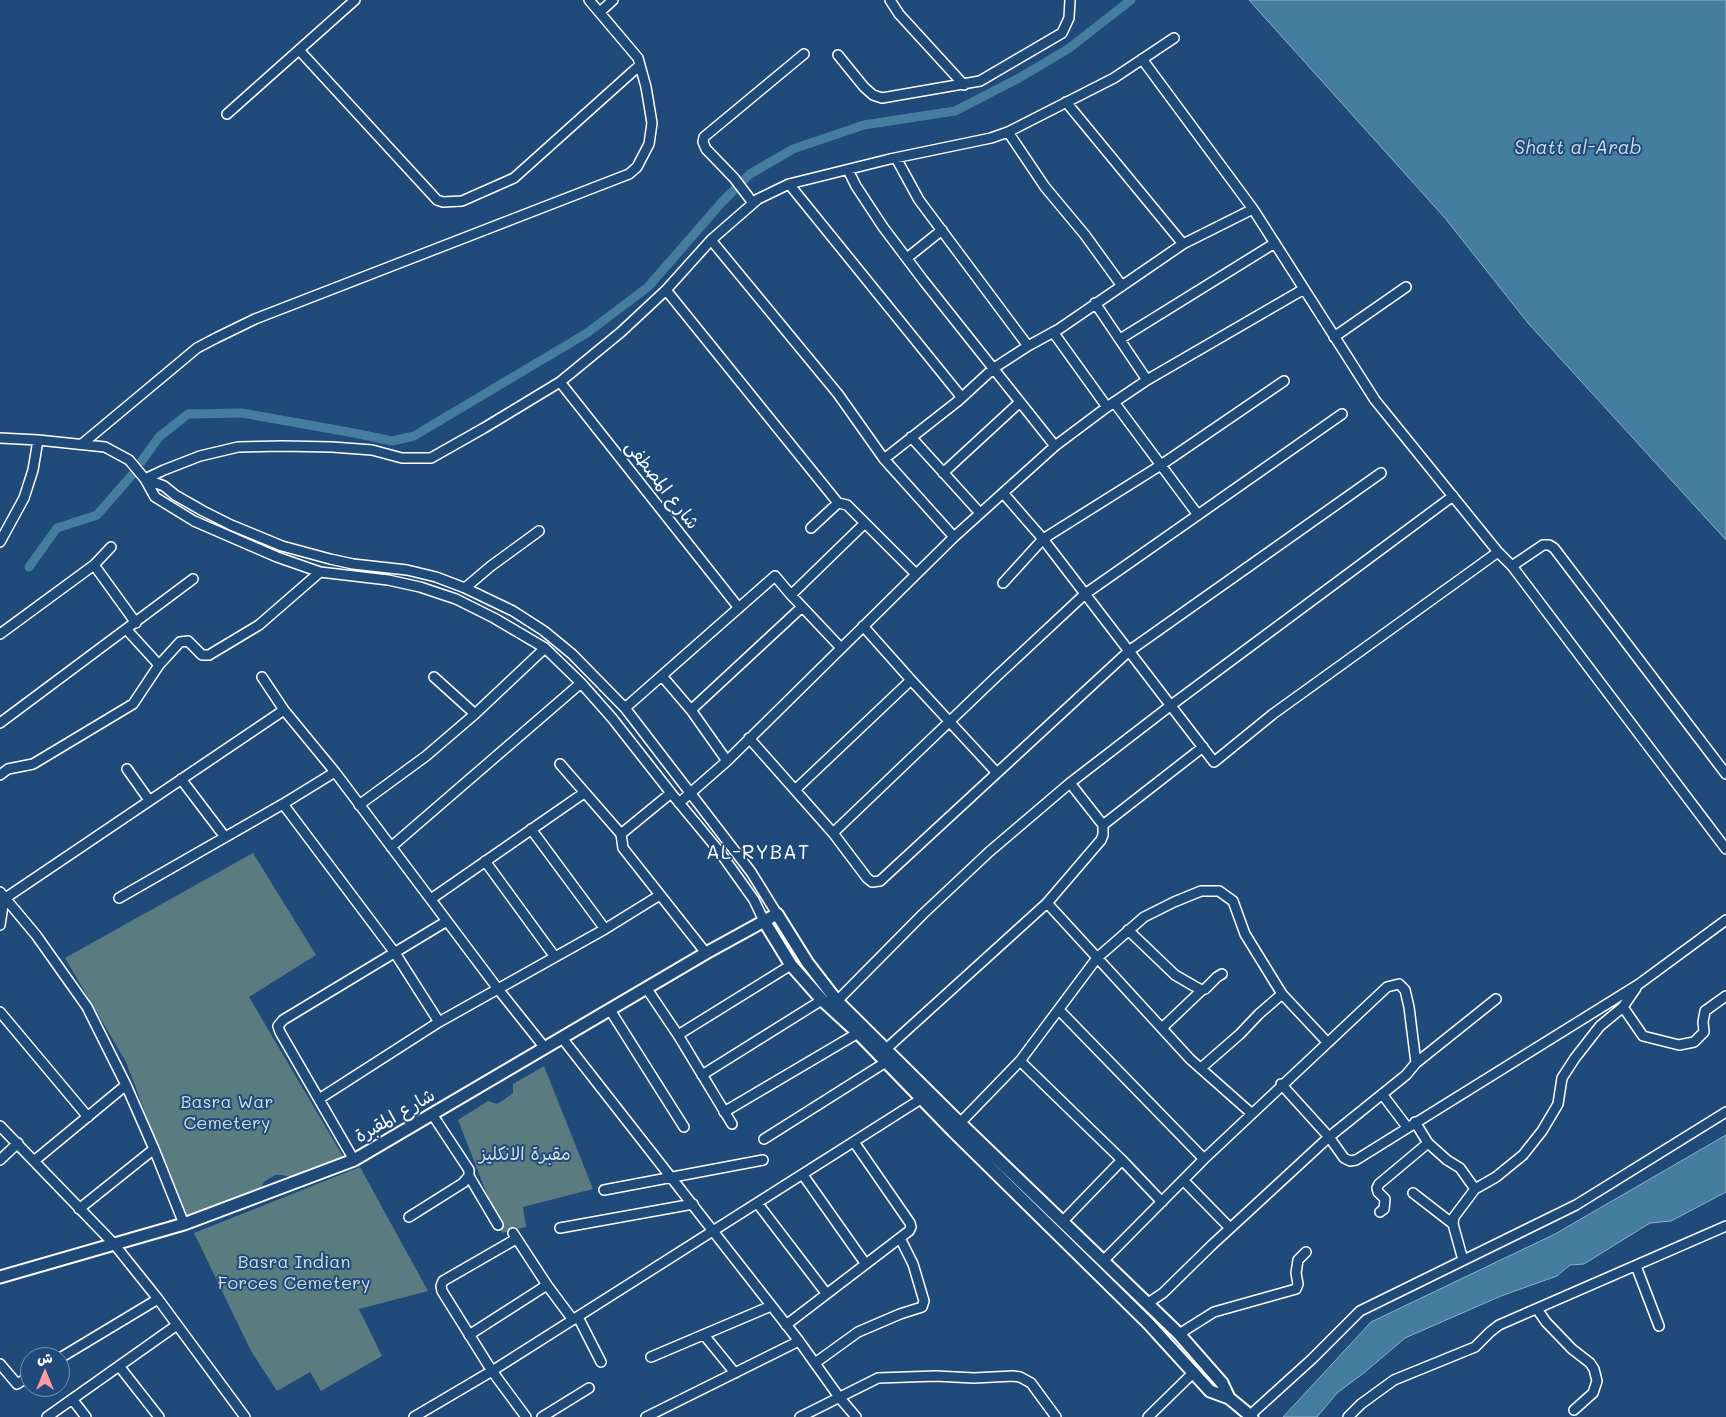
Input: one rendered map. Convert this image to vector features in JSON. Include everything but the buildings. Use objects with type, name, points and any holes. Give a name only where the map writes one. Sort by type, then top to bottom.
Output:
[{"type":"main road","points":[[777,914],[807,962],[838,1001],[960,1123],[1210,1391],[1229,1398],[1250,1416]]},
{"type":"main road","name":"شارع المقبرة","points":[[0,1277],[184,1224],[354,1160],[648,989],[706,953],[777,914]]},
{"type":"main road","points":[[764,921],[791,965],[822,1000],[921,1099],[1010,1178],[1063,1220],[1103,1261],[1148,1302],[1222,1383],[1229,1398]]},
{"type":"street","points":[[227,114],[355,0]]},
{"type":"street","points":[[82,444],[197,348],[231,330],[629,174],[637,167],[648,144],[652,123],[646,86],[638,58],[589,0]]},
{"type":"street","points":[[600,12],[613,0]]},
{"type":"street","points":[[890,0],[899,14],[964,85]]},
{"type":"street","points":[[838,55],[864,87],[873,95],[882,98],[964,85],[980,81],[1062,33],[1069,18],[1070,0]]},
{"type":"street","points":[[145,479],[200,456],[238,447],[332,447],[372,450],[402,458],[431,458],[560,382],[621,332],[666,290],[711,240],[752,201],[789,184],[896,158],[991,138],[1008,132],[1114,78],[1174,38]]},
{"type":"street","points":[[300,50],[437,200],[443,202],[462,202],[514,178],[640,65]]},
{"type":"street","points":[[752,201],[706,148],[703,142],[704,137],[804,54]]},
{"type":"street","points":[[1142,60],[1253,209],[1375,400],[1498,552],[1512,566],[1726,848]]},
{"type":"street","points":[[1066,102],[1183,244]]},
{"type":"street","points":[[1008,132],[1045,187],[1122,286]]},
{"type":"street","points":[[896,158],[919,200],[1028,346]]},
{"type":"street","points":[[848,170],[856,186],[907,258],[1055,446]]},
{"type":"street","points":[[789,184],[960,397]]},
{"type":"street","points":[[884,459],[958,401],[960,397],[994,368],[1053,332],[1183,244],[1253,209]]},
{"type":"street","points":[[907,258],[942,230]]},
{"type":"street","points":[[711,240],[838,394],[884,459],[954,537]]},
{"type":"street","points":[[1120,340],[1275,243]]},
{"type":"street","points":[[1334,337],[1406,287]]},
{"type":"street","points":[[679,803],[727,760],[954,537],[1055,446],[1147,380],[1304,289]]},
{"type":"street","points":[[666,290],[838,503],[846,505],[916,574]]},
{"type":"street","points":[[1095,303],[1147,380]]},
{"type":"street","points":[[1053,332],[1161,465],[1198,516]]},
{"type":"street","points":[[1003,583],[1043,539],[1161,465],[1284,381]]},
{"type":"street","name":"شارع المصطفى","points":[[560,382],[739,608]]},
{"type":"street","points":[[943,473],[1020,402]]},
{"type":"street","points":[[833,833],[1085,594],[1342,414]]},
{"type":"street","points":[[911,437],[980,513]]},
{"type":"street","points":[[0,438],[106,447],[130,460],[145,479],[155,497],[194,521],[277,557],[320,572],[388,580],[420,587],[456,600],[545,648],[581,683],[612,718],[738,876],[754,900],[764,921]]},
{"type":"street","points":[[0,542],[24,498],[33,470],[38,440]]},
{"type":"street","points":[[749,738],[833,833],[867,878],[872,882],[877,882],[1129,652],[1381,473]]},
{"type":"street","points":[[145,479],[164,486],[189,503],[231,525],[282,546],[353,564],[407,570],[436,577],[465,588],[516,613],[544,631],[572,654],[625,708],[751,872],[777,914]]},
{"type":"street","points":[[1003,493],[1043,539],[1214,762],[1273,714],[1498,552]]},
{"type":"street","points":[[838,1001],[924,914],[989,852],[1070,783],[1170,706],[1453,496]]},
{"type":"street","points":[[811,528],[838,503]]},
{"type":"street","points":[[791,595],[865,523]]},
{"type":"street","points":[[465,588],[491,566],[539,531]]},
{"type":"street","points":[[1512,566],[1543,544],[1554,548],[1726,774]]},
{"type":"street","points":[[277,557],[282,546]]},
{"type":"street","points":[[0,634],[94,565],[111,547]]},
{"type":"street","points":[[94,565],[136,623]]},
{"type":"street","points":[[0,775],[8,769],[33,764],[133,704],[159,665],[182,641],[188,641],[202,655],[209,655],[259,625],[320,572]]},
{"type":"street","points":[[625,708],[775,576],[841,648]]},
{"type":"street","points":[[0,723],[193,579]]},
{"type":"street","points":[[691,710],[802,607]]},
{"type":"street","points":[[507,626],[516,613]]},
{"type":"street","points":[[864,626],[997,773]]},
{"type":"street","points":[[126,630],[159,665]]},
{"type":"street","points":[[359,805],[426,756],[475,714],[545,648]]},
{"type":"street","points":[[662,676],[691,710],[727,760]]},
{"type":"street","points":[[262,677],[284,710],[335,772],[498,989],[545,1048]]},
{"type":"street","points":[[434,677],[475,714]]},
{"type":"street","points":[[796,790],[911,680]]},
{"type":"street","points":[[391,847],[581,683]]},
{"type":"street","points":[[2,896],[284,710]]},
{"type":"street","points":[[1104,825],[1203,747]]},
{"type":"street","points":[[560,764],[621,834],[623,848],[706,953]]},
{"type":"street","points":[[128,769],[149,800]]},
{"type":"street","points":[[119,898],[335,772]]},
{"type":"street","points":[[181,779],[225,837]]},
{"type":"street","points":[[886,1049],[1046,903],[1097,846],[1103,836],[1104,825],[1070,783]]},
{"type":"street","points":[[431,899],[584,793]]},
{"type":"street","points":[[621,834],[671,793]]},
{"type":"street","points":[[283,804],[395,954],[439,1022]]},
{"type":"street","points":[[531,829],[605,929]]},
{"type":"street","points":[[485,861],[555,957]]},
{"type":"street","points":[[960,1123],[1020,1061],[1096,958],[1144,917],[1201,891],[1219,890],[1233,901],[1245,934],[1282,994],[1327,1042]]},
{"type":"street","points":[[319,1099],[439,1022],[605,929],[660,895]]},
{"type":"street","points":[[0,925],[2,896]]},
{"type":"street","points":[[2,896],[36,935],[87,1006],[126,1085],[184,1224]]},
{"type":"street","points":[[1046,903],[1201,1068],[1251,1113]]},
{"type":"street","points":[[1282,1084],[1329,1137],[1344,1158],[1350,1161],[1356,1160],[1411,1124],[1639,984],[1726,920]]},
{"type":"street","points":[[354,1160],[278,1026],[283,1020],[447,921]]},
{"type":"street","points":[[1128,930],[1175,975],[1202,990]]},
{"type":"street","points":[[678,1035],[791,965]]},
{"type":"street","points":[[1162,1028],[1222,974]]},
{"type":"street","points":[[1103,1261],[1251,1113],[1387,986],[1399,984],[1405,990],[1416,1064]]},
{"type":"street","points":[[1463,1260],[1452,1224],[1454,1217],[1475,1189],[1496,1177],[1523,1155],[1542,1131],[1558,1104],[1562,1078],[1570,1065],[1600,1026],[1623,1007],[1639,984]]},
{"type":"street","points":[[648,989],[732,1124]]},
{"type":"street","points":[[1201,1068],[1282,994]]},
{"type":"street","points":[[1623,1007],[1643,1036],[1679,1045],[1694,1042],[1704,1032],[1705,1011],[1726,996]]},
{"type":"street","points":[[1148,1302],[1163,1293],[1329,1137],[1496,999]]},
{"type":"street","points":[[702,1075],[822,1000]]},
{"type":"street","points":[[610,1010],[684,1127]]},
{"type":"street","points":[[1059,1010],[1204,1159]]},
{"type":"street","points":[[0,1012],[88,1117]]},
{"type":"street","points":[[724,1112],[858,1034]]},
{"type":"street","points":[[562,1038],[714,1231],[856,1417]]},
{"type":"street","points":[[1020,1061],[1122,1160],[1162,1202]]},
{"type":"street","points":[[764,1139],[886,1062]]},
{"type":"street","points":[[34,1161],[126,1085]]},
{"type":"street","points":[[1382,1094],[1428,1143],[1460,1168],[1475,1189]]},
{"type":"street","points":[[414,1417],[492,1371],[921,1099]]},
{"type":"street","points":[[1250,1416],[1312,1359],[1360,1311],[1576,1206],[1726,1112]]},
{"type":"street","points":[[432,1114],[469,1170],[469,1176],[498,1224]]},
{"type":"street","points":[[0,1126],[114,1244],[158,1299],[245,1417]]},
{"type":"street","points":[[786,1325],[911,1228],[910,1223],[854,1142]]},
{"type":"street","points":[[0,1160],[18,1143]]},
{"type":"street","points":[[1380,1212],[1384,1209],[1385,1199],[1378,1192],[1379,1184],[1428,1143]]},
{"type":"street","points":[[79,1209],[154,1149]]},
{"type":"street","points":[[604,1190],[763,1160]]},
{"type":"street","points":[[1063,1220],[1122,1160]]},
{"type":"street","points":[[803,1175],[865,1263]]},
{"type":"street","points":[[409,1217],[463,1183],[469,1176]]},
{"type":"street","points":[[1183,1180],[1230,1228]]},
{"type":"street","points":[[1413,1193],[1452,1224]]},
{"type":"street","points":[[560,1228],[693,1204]]},
{"type":"street","points":[[758,1204],[826,1293]]},
{"type":"street","points":[[1348,1417],[1361,1404],[1394,1380],[1474,1348],[1499,1325],[1726,1226]]},
{"type":"street","points":[[526,1417],[492,1371],[442,1291],[443,1281],[515,1236],[547,1285],[576,1318],[601,1362]]},
{"type":"street","points":[[815,1364],[858,1332],[922,1307],[924,1301],[913,1264],[900,1238]]},
{"type":"street","points":[[1179,1334],[1214,1312],[1296,1289],[1298,1284],[1296,1273],[1298,1260],[1306,1252]]},
{"type":"street","points":[[1636,1266],[1660,1326]]},
{"type":"street","points":[[469,1334],[547,1285]]},
{"type":"street","points":[[70,1352],[158,1299]]},
{"type":"street","points":[[651,1357],[771,1306]]},
{"type":"street","points":[[1537,1309],[1546,1322],[1594,1369],[1597,1381],[1593,1393],[1574,1410]]},
{"type":"street","points":[[47,1417],[177,1325]]},
{"type":"street","points":[[704,1335],[735,1373]]},
{"type":"street","points":[[646,1417],[799,1342]]},
{"type":"street","points":[[0,1364],[17,1384],[20,1382]]},
{"type":"street","points":[[119,1366],[158,1417]]},
{"type":"street","points":[[1148,1417],[1194,1372]]},
{"type":"street","points":[[800,1417],[878,1378],[936,1376],[974,1378],[1020,1377],[1032,1383],[1056,1417]]},
{"type":"street","points":[[542,1417],[589,1388]]},
{"type":"street","points":[[72,1399],[86,1417]]},
{"type":"green space","name":"Basra War Cemetery","points":[[253,853],[316,955],[249,997],[344,1158],[292,1178],[275,1175],[264,1182],[260,1191],[185,1218],[126,1062],[65,958]]},
{"type":"green space","name":"مقبرة الانكليز","points":[[544,1066],[593,1189],[523,1207],[526,1227],[502,1233],[458,1120],[488,1101],[497,1104],[502,1101],[513,1093],[513,1084]]},
{"type":"green space","name":"Basra Indian Forces Cemetery","points":[[360,1167],[428,1291],[359,1309],[382,1356],[321,1391],[310,1372],[277,1391],[251,1351],[194,1233]]},
{"type":"water","name":"Shatt al-Arab","points":[[1249,0],[1726,0],[1726,540],[1528,323],[1445,218]]},
{"type":"water","points":[[1726,1135],[1726,1192],[1671,1221],[1650,1223],[1584,1264],[1570,1265],[1557,1276],[1501,1296],[1405,1338],[1337,1393],[1317,1417],[1283,1417],[1371,1322],[1555,1234]]},
{"type":"waterway","points":[[141,462],[159,437],[188,414],[242,413],[392,441],[414,436],[587,333],[648,287],[722,202],[750,174],[793,149],[864,125],[955,111],[1019,78],[1068,49],[1131,0]]},
{"type":"waterway","points":[[29,567],[57,528],[97,515],[132,475]]},
{"type":"district","name":"AL-RYBAT","points":[[758,853]]}]
